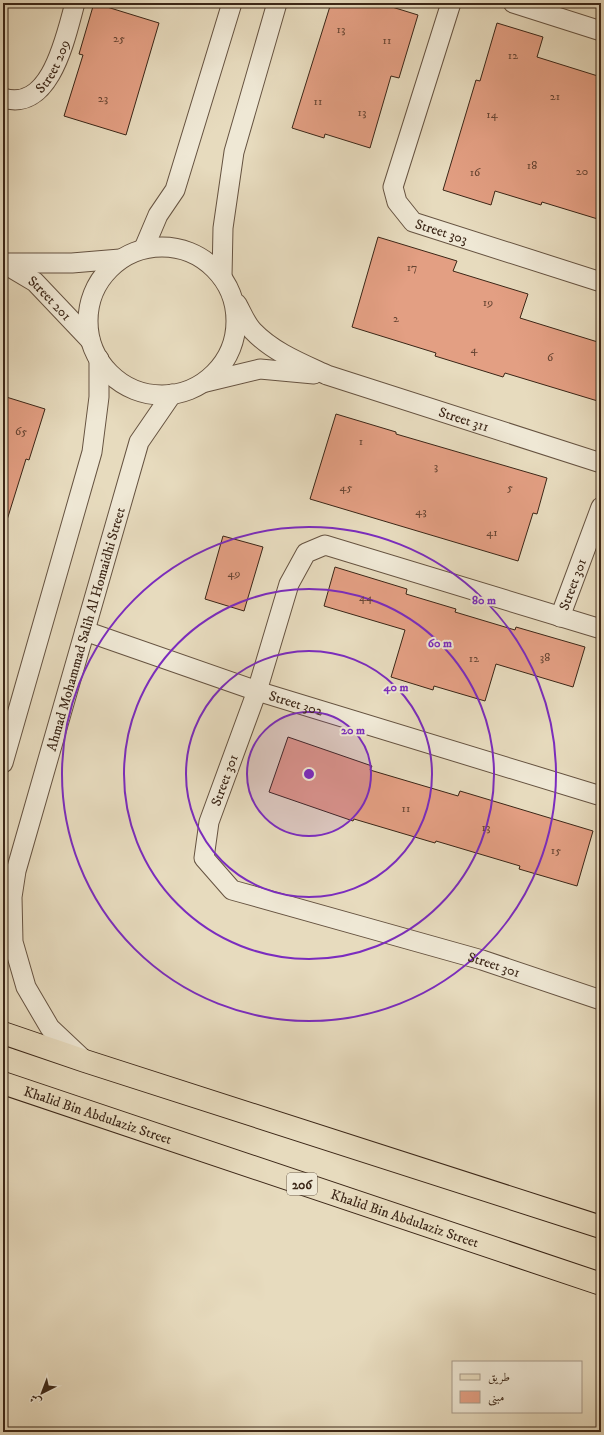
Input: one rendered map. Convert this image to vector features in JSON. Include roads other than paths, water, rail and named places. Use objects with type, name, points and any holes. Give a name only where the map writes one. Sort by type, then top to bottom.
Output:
[{"type":"main road","points":[[3,1033],[85,1061],[601,1227]]},
{"type":"main road","name":"Khalid Bin Abdulaziz Street","points":[[3,1084],[601,1284]]},
{"type":"street","name":"Street 209","points":[[3,98],[14,101],[40,91],[59,59],[75,3]]},
{"type":"street","points":[[144,248],[158,215],[175,190],[232,3]]},
{"type":"street","points":[[222,277],[223,228],[234,152],[278,3]]},
{"type":"street","name":"Street 303","points":[[451,3],[393,186],[397,202],[414,222],[601,282]]},
{"type":"street","points":[[513,3],[601,31]]},
{"type":"street","points":[[172,394],[153,394],[129,387],[116,378],[99,359],[90,340],[88,314],[92,297],[104,274],[120,259],[144,248],[178,248],[208,262],[222,277]]},
{"type":"street","name":"Street 201","points":[[3,263],[72,263],[120,259]]},
{"type":"street","name":"Street 201","points":[[3,263],[35,282],[90,340]]},
{"type":"street","name":"Street 311","points":[[222,277],[252,330],[269,345],[290,358],[327,375],[601,463]]},
{"type":"street","points":[[204,382],[223,364],[231,349],[237,324],[234,300]]},
{"type":"street","points":[[3,763],[92,452],[99,397],[99,359]]},
{"type":"street","name":"Street 311","points":[[172,394],[228,375],[260,369],[327,375]]},
{"type":"street","name":"Ahmad Mohammad Salih Al Homaidhi Street","points":[[85,1061],[50,1028],[26,987],[13,942],[12,897],[16,871],[139,442],[172,394]]},
{"type":"street","name":"Street 301","points":[[560,616],[601,506]]},
{"type":"street","name":"Street 301","points":[[601,629],[325,545],[306,553],[289,584],[257,691],[209,822],[204,858],[232,890],[482,960],[601,1000]]},
{"type":"street","name":"Street 302","points":[[85,631],[257,691],[601,796]]},
{"type":"street","name":"Ahmad Mohammad Salih Al Homaidhi Street","points":[[3,885],[7,884],[16,871]]}]
